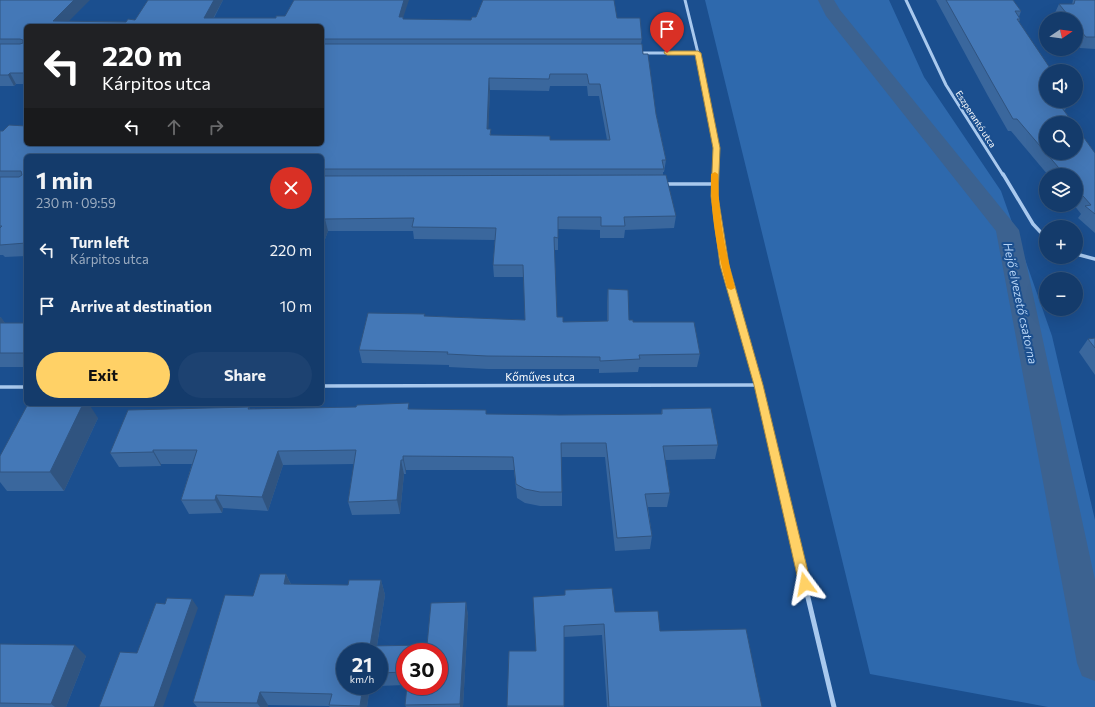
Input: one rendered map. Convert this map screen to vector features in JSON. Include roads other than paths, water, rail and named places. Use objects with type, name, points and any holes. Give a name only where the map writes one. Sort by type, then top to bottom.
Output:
[{"type":"street","points":[[685,0],[698,53],[716,148],[714,196],[724,265],[758,385],[834,707]]},
{"type":"street","name":"Eszperantó utca","points":[[906,0],[946,85],[1033,224],[1039,230]]},
{"type":"street","points":[[636,53],[698,53]]},
{"type":"street","points":[[659,184],[714,184]]},
{"type":"street","points":[[1083,255],[1095,258]]},
{"type":"street","name":"Kőműves utca","points":[[324,386],[758,385]]},
{"type":"street","points":[[0,387],[24,387]]},
{"type":"waterway","name":"Hejő elvezető csatorna","points":[[826,0],[832,12],[1007,230],[1095,663]]}]
